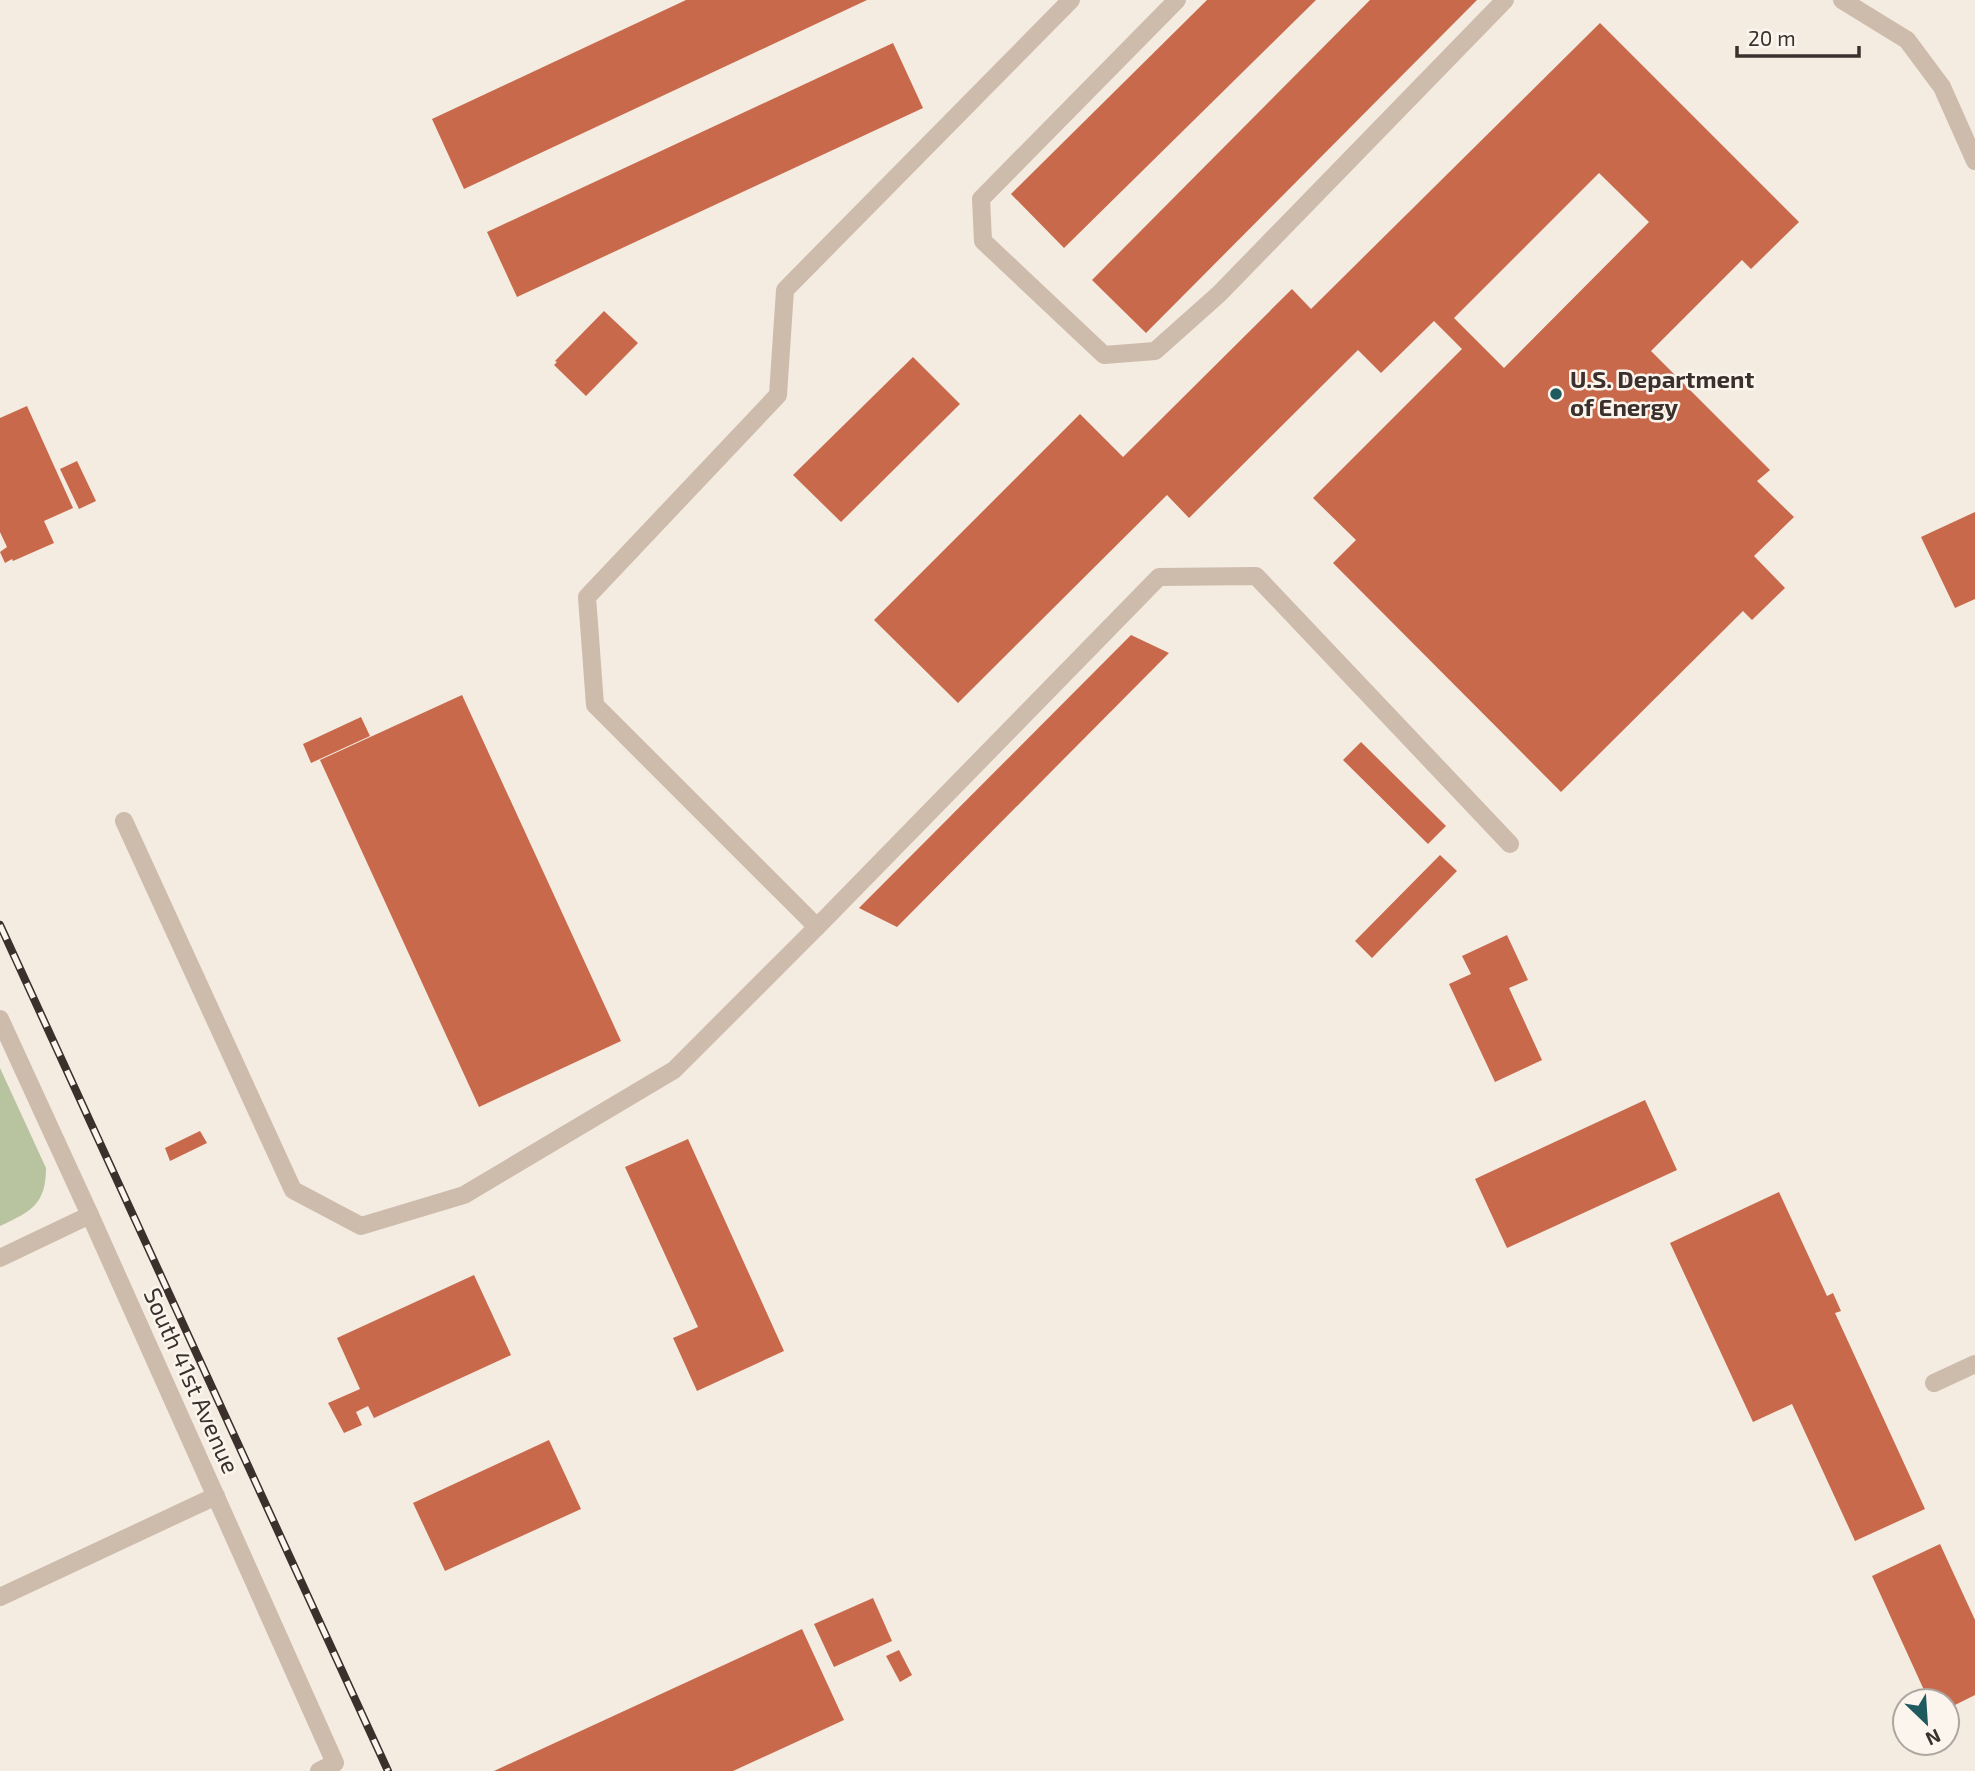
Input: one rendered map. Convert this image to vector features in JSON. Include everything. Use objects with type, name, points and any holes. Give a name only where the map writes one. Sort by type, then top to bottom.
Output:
[{"type":"street","points":[[817,927],[595,705],[587,597],[778,395],[785,290],[1071,0]]},
{"type":"street","points":[[1177,0],[981,199],[983,241],[1104,355],[1155,351],[1219,294],[1506,0]]},
{"type":"street","points":[[1842,0],[1908,40],[1942,87],[1975,161]]},
{"type":"street","points":[[124,821],[293,1190],[361,1226],[464,1195],[674,1070],[1159,577],[1256,576],[1510,844]]},
{"type":"street","name":"South 41st Avenue","points":[[0,1019],[216,1496],[327,1767]]},
{"type":"street","points":[[0,1258],[90,1215]]},
{"type":"street","points":[[1934,1384],[1975,1364]]},
{"type":"street","points":[[0,1597],[216,1496]]},
{"type":"green space","points":[[0,1068],[46,1168],[43,1191],[34,1206],[0,1226]]},
{"type":"building","points":[[686,0],[867,0],[464,189],[432,119]]},
{"type":"building","points":[[1207,0],[1316,0],[1064,248],[1011,194]]},
{"type":"building","points":[[1370,0],[1477,0],[1146,333],[1092,280]]},
{"type":"building","name":"U.S. Department of Energy","points":[[1600,23],[1799,222],[1751,269],[1742,260],[1651,351],[1770,470],[1757,481],[1794,517],[1754,556],[1785,588],[1752,620],[1743,611],[1561,792],[1333,563],[1356,540],[1313,498],[1462,349],[1434,321],[1381,373],[1358,350],[1189,518],[1167,495],[958,703],[874,620],[1080,414],[1123,457],[1292,289],[1311,309]],"holes":[[[1599,173],[1649,222],[1504,368],[1454,318]]]},
{"type":"building","points":[[893,43],[923,108],[517,297],[487,232]]},
{"type":"building","points":[[604,311],[638,343],[586,396],[554,365]]},
{"type":"building","points":[[913,357],[960,404],[841,522],[793,475]]},
{"type":"building","points":[[27,406],[73,508],[44,521],[54,543],[5,563],[0,552],[7,547],[0,532],[0,418]]},
{"type":"building","points":[[77,461],[96,501],[79,509],[60,469]]},
{"type":"building","points":[[1975,512],[1975,599],[1955,608],[1921,537]]},
{"type":"building","points":[[1131,635],[1169,653],[897,927],[859,908]]},
{"type":"building","points":[[462,695],[621,1041],[479,1107],[320,760]]},
{"type":"building","points":[[361,717],[370,736],[311,763],[303,744]]},
{"type":"building","points":[[1361,742],[1446,826],[1428,844],[1343,760]]},
{"type":"building","points":[[1440,855],[1457,871],[1372,958],[1355,941]]},
{"type":"building","points":[[1507,935],[1528,980],[1509,988],[1542,1060],[1495,1082],[1449,984],[1471,974],[1462,956]]},
{"type":"building","points":[[1645,1100],[1677,1170],[1507,1248],[1475,1179]]},
{"type":"building","points":[[200,1131],[207,1143],[170,1161],[165,1148]]},
{"type":"building","points":[[688,1139],[784,1351],[697,1391],[673,1338],[698,1327],[625,1167]]},
{"type":"building","points":[[1779,1192],[1827,1296],[1833,1293],[1841,1311],[1835,1313],[1925,1509],[1855,1541],[1792,1404],[1753,1422],[1670,1243]]},
{"type":"building","points":[[474,1275],[511,1355],[374,1418],[368,1406],[356,1412],[362,1425],[344,1433],[328,1403],[360,1389],[337,1338]]},
{"type":"building","points":[[549,1440],[581,1509],[445,1571],[413,1503]]},
{"type":"building","points":[[1940,1544],[1975,1620],[1975,1695],[1961,1702],[1961,1687],[1923,1687],[1872,1576]]},
{"type":"building","points":[[873,1598],[892,1641],[834,1667],[814,1624]]},
{"type":"building","points":[[802,1629],[844,1720],[733,1771],[494,1771]]},
{"type":"building","points":[[899,1650],[912,1675],[900,1682],[886,1656]]},
{"type":"railway","points":[[0,925],[388,1771]]},
{"type":"place","name":"U.S. Department of Energy","points":[[1556,394]]}]
